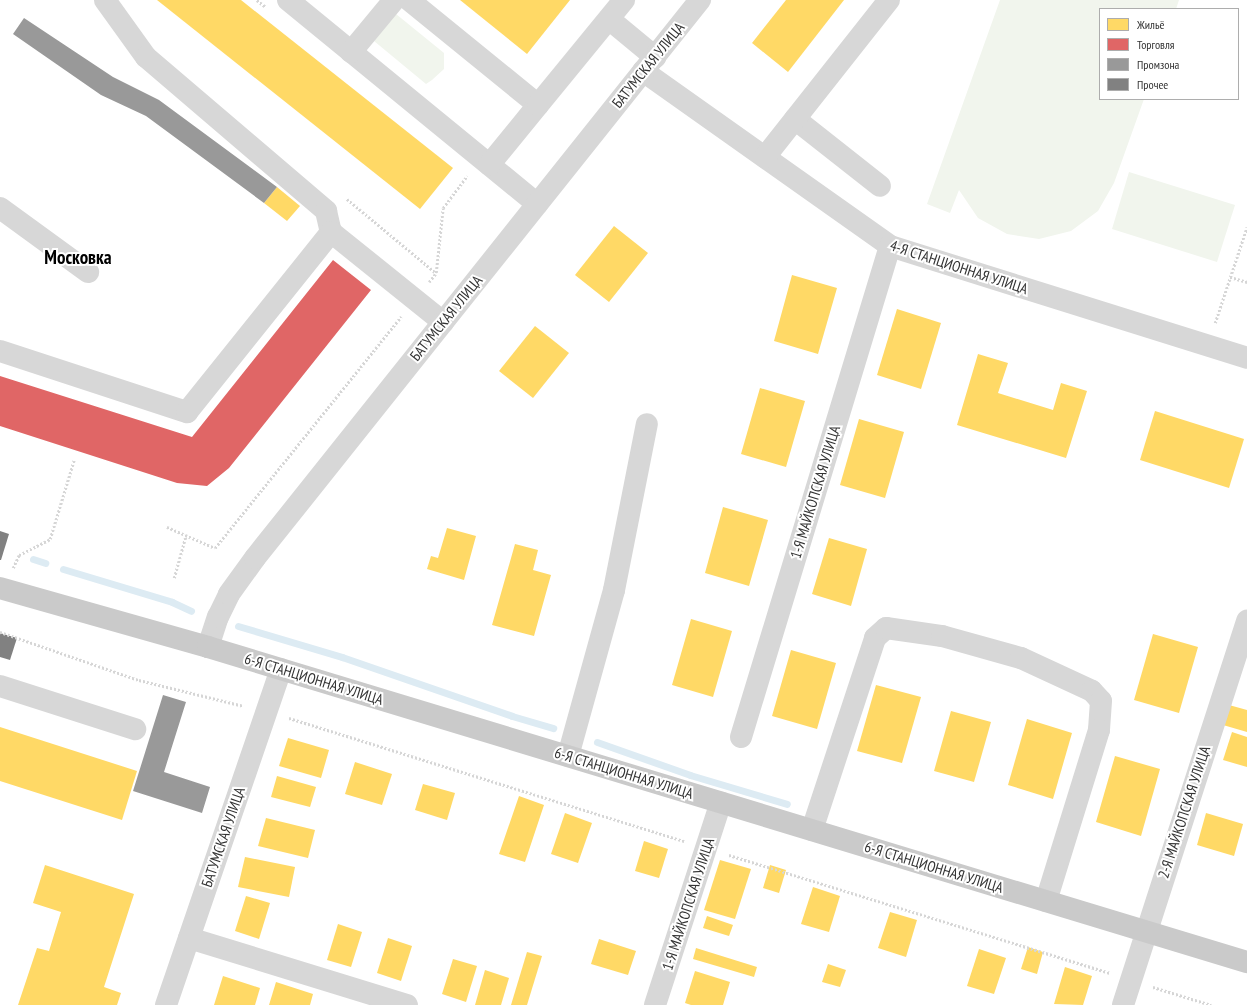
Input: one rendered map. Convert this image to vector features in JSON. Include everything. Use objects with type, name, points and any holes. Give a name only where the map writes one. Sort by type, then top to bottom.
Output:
[{"type":"main road","name":"6-Я СТАНЦИОННАЯ УЛИЦА","points":[[6,581],[208,647],[1247,962]]},
{"type":"street","points":[[105,0],[146,57],[326,211],[331,232],[443,322]]},
{"type":"street","points":[[288,0],[537,204]]},
{"type":"street","points":[[351,52],[394,0]]},
{"type":"street","points":[[409,0],[538,105]]},
{"type":"street","points":[[485,161],[538,105],[624,0]]},
{"type":"street","name":"БАТУМСКАЯ УЛИЦА","points":[[208,647],[218,617],[230,594],[255,558],[700,0]]},
{"type":"street","points":[[765,158],[889,0]]},
{"type":"street","name":"4-Я СТАНЦИОННАЯ УЛИЦА","points":[[609,19],[649,64],[765,158],[890,246],[1247,358]]},
{"type":"street","points":[[795,120],[880,186]]},
{"type":"street","points":[[0,208],[88,272]]},
{"type":"street","points":[[0,352],[187,412],[331,232]]},
{"type":"street","name":"1-Я МАЙКОПСКАЯ УЛИЦА","points":[[741,737],[890,246]]},
{"type":"street","points":[[568,756],[614,590],[647,424]]},
{"type":"street","name":"2-Я МАЙКОПСКАЯ УЛИЦА","points":[[1123,1005],[1247,620]]},
{"type":"street","points":[[812,830],[875,638],[886,628],[942,636],[1021,658],[1092,691],[1101,701],[1099,730],[1046,901]]},
{"type":"street","name":"БАТУМСКАЯ УЛИЦА","points":[[166,1005],[281,669]]},
{"type":"street","points":[[0,686],[135,729]]},
{"type":"street","name":"1-Я МАЙКОПСКАЯ УЛИЦА","points":[[655,1005],[721,802]]},
{"type":"street","points":[[189,938],[406,1005]]},
{"type":"path","points":[[167,527],[215,548],[436,273],[443,208],[485,161]]},
{"type":"path","points":[[1208,346],[1247,227]]},
{"type":"path","points":[[1230,277],[1247,282]]},
{"type":"path","points":[[6,581],[19,555],[50,539],[74,460]]},
{"type":"path","points":[[174,578],[186,535]]},
{"type":"path","points":[[0,632],[139,680],[266,711],[686,842]]},
{"type":"path","points":[[724,853],[1112,974]]},
{"type":"path","points":[[1150,986],[1212,1005]]},
{"type":"shaded area","points":[[1000,0],[1179,0],[1176,8],[1099,8],[1099,100],[1144,100],[1114,183],[1098,211],[1071,231],[1039,239],[1007,234],[978,218],[959,190],[950,213],[927,204]]},
{"type":"shaded area","points":[[396,14],[444,53],[444,69],[426,84],[374,41]]},
{"type":"shaded area","points":[[1129,172],[1235,205],[1217,262],[1112,229]]},
{"type":"building: Жильё","points":[[157,0],[241,0],[453,168],[420,209]]},
{"type":"building: Жильё","points":[[460,0],[570,0],[527,54]]},
{"type":"building: Жильё","points":[[786,0],[844,0],[788,72],[752,43]]},
{"type":"building: Жильё","points":[[277,187],[300,206],[287,221],[264,203]]},
{"type":"building: Жильё","points":[[614,226],[648,253],[609,302],[575,275]]},
{"type":"building: Жильё","points":[[792,275],[837,288],[818,354],[774,341]]},
{"type":"building: Жильё","points":[[897,309],[941,323],[921,389],[877,375]]},
{"type":"building: Жильё","points":[[535,326],[569,353],[533,398],[499,371]]},
{"type":"building: Жильё","points":[[978,354],[1008,363],[998,393],[1053,410],[1061,383],[1087,391],[1066,458],[957,425]]},
{"type":"building: Жильё","points":[[760,388],[805,401],[786,467],[741,454]]},
{"type":"building: Жильё","points":[[1155,411],[1244,439],[1229,488],[1140,460]]},
{"type":"building: Жильё","points":[[859,419],[904,432],[885,498],[840,485]]},
{"type":"building: Жильё","points":[[723,507],[768,520],[749,586],[705,573]]},
{"type":"building: Жильё","points":[[447,528],[476,536],[464,580],[427,569],[431,556],[438,558]]},
{"type":"building: Жильё","points":[[829,538],[867,549],[851,606],[812,594]]},
{"type":"building: Жильё","points":[[515,544],[538,550],[533,570],[551,575],[534,636],[492,625]]},
{"type":"building: Жильё","points":[[691,619],[732,631],[713,697],[672,685]]},
{"type":"building: Жильё","points":[[1153,634],[1198,647],[1179,713],[1134,700]]},
{"type":"building: Жильё","points":[[791,650],[836,663],[817,729],[772,716]]},
{"type":"building: Жильё","points":[[876,685],[921,697],[902,763],[857,751]]},
{"type":"building: Жильё","points":[[1229,705],[1247,710],[1247,732],[1223,725]]},
{"type":"building: Жильё","points":[[951,711],[991,722],[974,782],[934,771]]},
{"type":"building: Жильё","points":[[1027,719],[1072,733],[1053,799],[1008,785]]},
{"type":"building: Жильё","points":[[0,727],[137,771],[122,820],[0,781]]},
{"type":"building: Жильё","points":[[1232,732],[1247,737],[1247,767],[1223,760]]},
{"type":"building: Жильё","points":[[288,738],[329,750],[321,778],[279,766]]},
{"type":"building: Жильё","points":[[1115,756],[1160,769],[1141,836],[1096,822]]},
{"type":"building: Жильё","points":[[355,762],[392,774],[382,805],[345,794]]},
{"type":"building: Жильё","points":[[277,776],[316,787],[310,807],[271,797]]},
{"type":"building: Жильё","points":[[423,784],[455,793],[447,820],[415,810]]},
{"type":"building: Жильё","points":[[519,796],[544,805],[525,862],[499,854]]},
{"type":"building: Жильё","points":[[565,813],[592,823],[578,863],[551,854]]},
{"type":"building: Жильё","points":[[1206,813],[1243,824],[1234,856],[1197,845]]},
{"type":"building: Жильё","points":[[266,818],[315,830],[308,858],[258,846]]},
{"type":"building: Жильё","points":[[644,841],[668,849],[659,878],[635,871]]},
{"type":"building: Жильё","points":[[245,857],[295,867],[289,897],[238,887]]},
{"type":"building: Жильё","points":[[720,860],[751,869],[735,919],[704,910]]},
{"type":"building: Жильё","points":[[45,865],[134,894],[104,987],[121,993],[117,1005],[18,1005],[37,948],[49,951],[61,912],[33,903]]},
{"type":"building: Жильё","points":[[770,865],[786,870],[779,893],[763,888]]},
{"type":"building: Жильё","points":[[813,887],[840,896],[829,932],[801,924]]},
{"type":"building: Жильё","points":[[246,896],[270,903],[259,939],[235,931]]},
{"type":"building: Жильё","points":[[890,912],[917,920],[906,957],[878,948]]},
{"type":"building: Жильё","points":[[707,916],[733,925],[729,936],[703,928]]},
{"type":"building: Жильё","points":[[338,924],[362,932],[351,967],[327,960]]},
{"type":"building: Жильё","points":[[388,938],[412,946],[401,981],[377,973]]},
{"type":"building: Жильё","points":[[599,939],[636,951],[628,975],[591,964]]},
{"type":"building: Жильё","points":[[1028,947],[1043,952],[1037,974],[1021,969]]},
{"type":"building: Жильё","points":[[696,948],[757,967],[754,977],[693,959]]},
{"type":"building: Жильё","points":[[979,949],[1006,958],[994,994],[967,986]]},
{"type":"building: Жильё","points":[[527,952],[542,956],[527,1005],[511,1005]]},
{"type":"building: Жильё","points":[[453,959],[477,966],[466,1002],[442,994]]},
{"type":"building: Жильё","points":[[828,964],[846,970],[840,987],[822,982]]},
{"type":"building: Жильё","points":[[1065,967],[1092,976],[1083,1005],[1054,1004]]},
{"type":"building: Жильё","points":[[485,970],[509,978],[501,1005],[475,1005]]},
{"type":"building: Жильё","points":[[695,971],[730,982],[723,1005],[691,1005],[685,1003]]},
{"type":"building: Жильё","points":[[223,976],[260,988],[255,1005],[214,1005]]},
{"type":"building: Жильё","points":[[276,982],[313,994],[310,1005],[269,1005]]},
{"type":"building: Торговля","points":[[333,260],[371,290],[229,468],[207,486],[177,483],[0,426],[0,376],[192,437]]},
{"type":"building: Промзона","points":[[24,18],[113,77],[159,100],[277,187],[264,203],[146,116],[101,95],[13,34]]},
{"type":"building: Промзона","points":[[163,695],[186,702],[164,772],[210,787],[202,813],[133,791]]},
{"type":"building: Прочее","points":[[0,531],[9,534],[1,560],[0,560]]},
{"type":"building: Прочее","points":[[0,633],[17,638],[10,660],[0,657]]},
{"type":"waterway","points":[[33,559],[45,563]]},
{"type":"waterway","points":[[63,569],[172,602],[191,611]]},
{"type":"waterway","points":[[238,626],[342,657],[512,716],[553,728]]},
{"type":"waterway","points":[[597,742],[690,775],[787,804]]},
{"type":"district","name":"Московка","points":[[78,258]]}]
